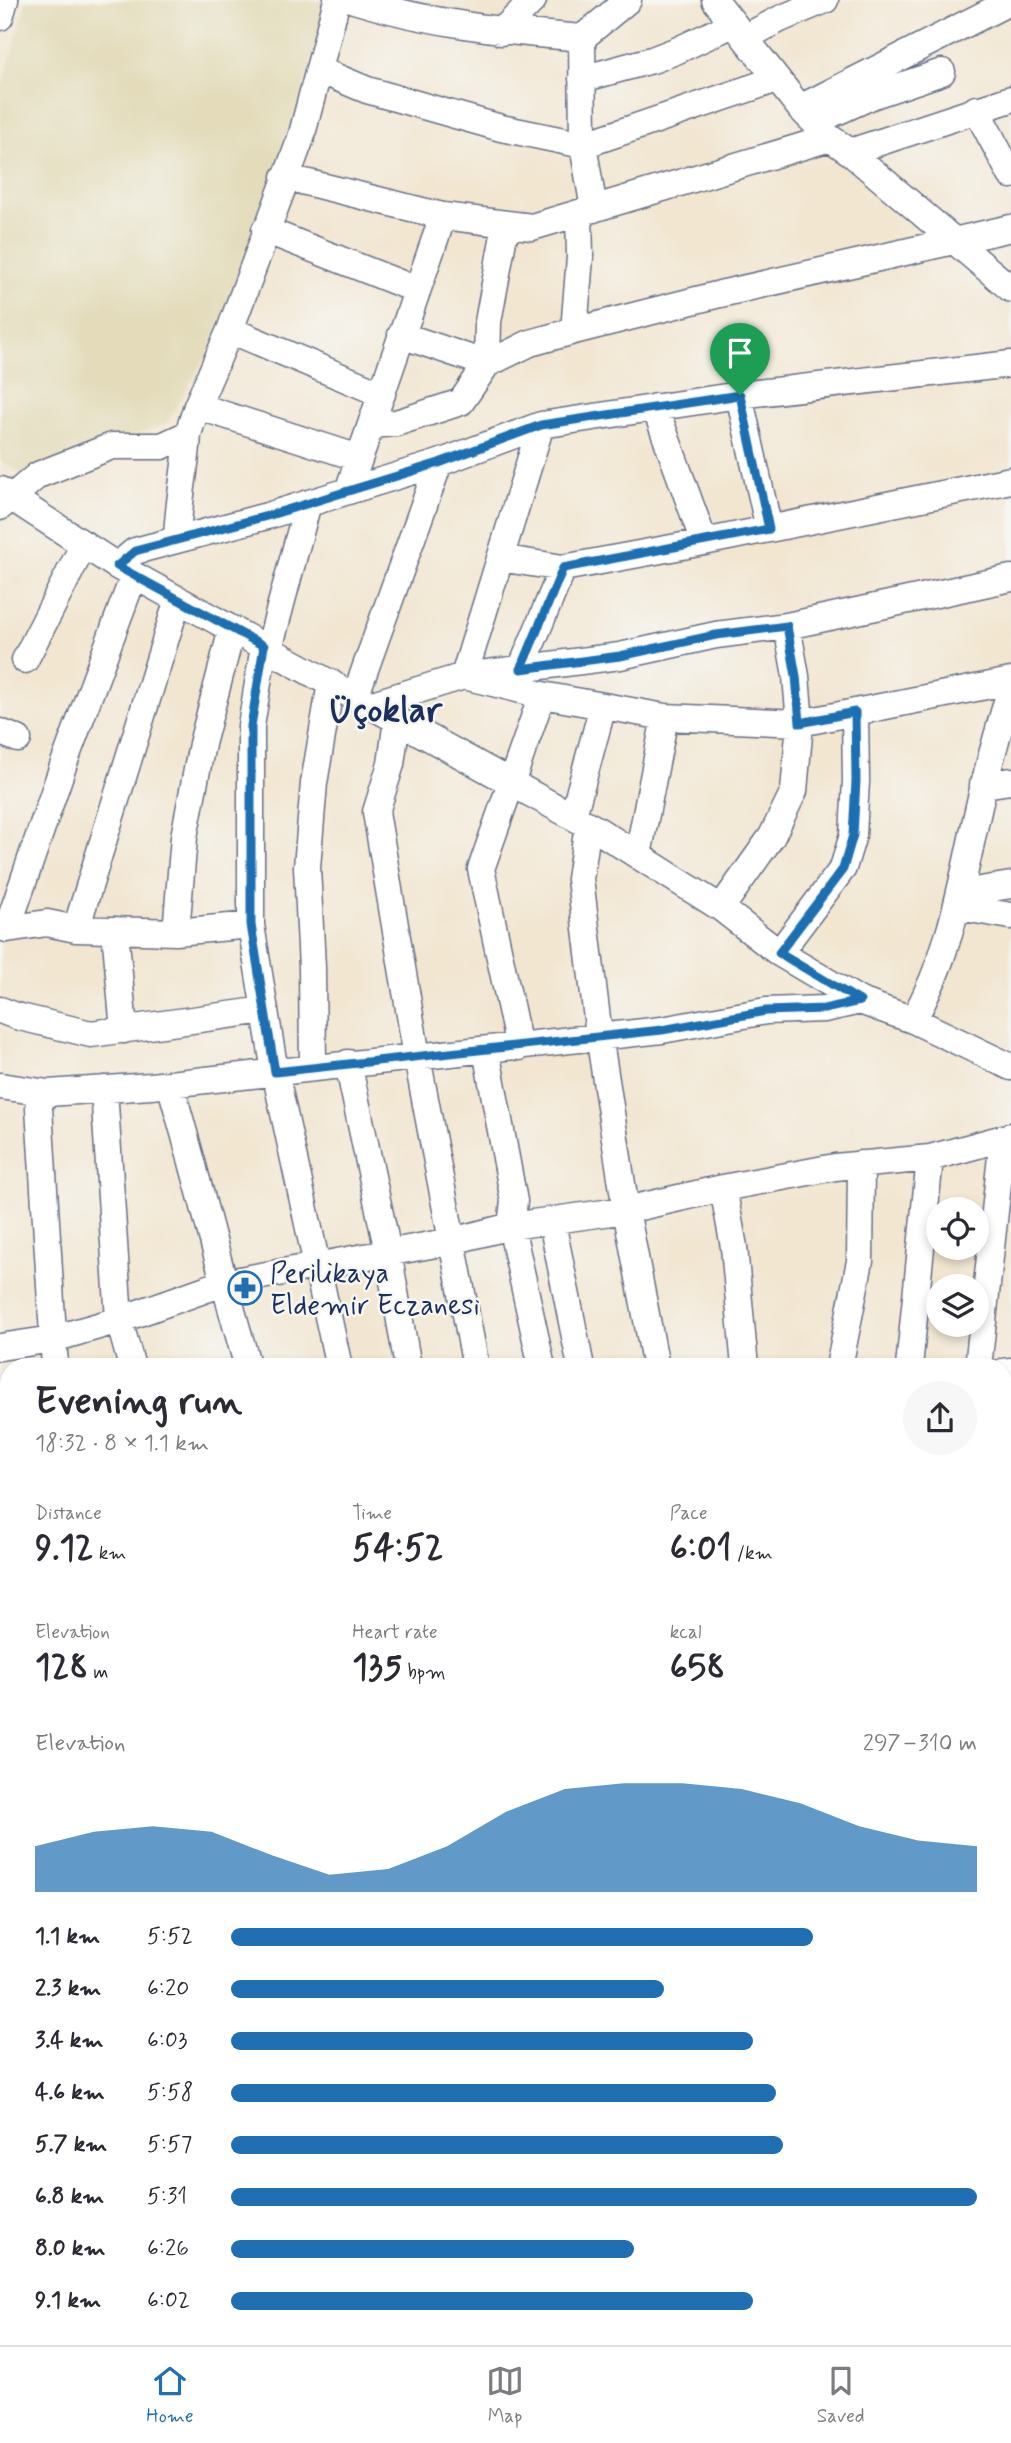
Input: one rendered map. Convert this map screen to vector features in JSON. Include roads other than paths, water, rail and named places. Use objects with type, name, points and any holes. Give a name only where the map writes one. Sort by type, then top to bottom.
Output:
[{"type":"street","points":[[0,17],[5,0]]},
{"type":"street","points":[[177,538],[188,434],[197,406],[230,330],[301,138],[337,0]]},
{"type":"street","points":[[354,0],[403,6],[501,32],[582,38],[628,0]]},
{"type":"street","points":[[501,32],[533,0]]},
{"type":"street","points":[[715,0],[777,79],[824,130],[1011,289]]},
{"type":"street","points":[[582,79],[652,60],[780,19],[825,0]]},
{"type":"street","points":[[824,130],[1011,1]]},
{"type":"street","points":[[574,331],[587,211],[582,38]]},
{"type":"street","points":[[319,70],[367,90],[501,128],[583,145],[777,79]]},
{"type":"street","points":[[824,130],[874,95],[942,72]]},
{"type":"street","points":[[285,177],[443,216],[532,228],[824,130],[976,109],[1011,99]]},
{"type":"street","points":[[976,109],[1011,175]]},
{"type":"street","points":[[348,491],[443,216]]},
{"type":"street","points":[[487,364],[488,322],[506,224]]},
{"type":"street","points":[[370,425],[396,423],[461,402],[487,364],[530,343],[720,294],[1011,228]]},
{"type":"street","points":[[265,230],[416,290]]},
{"type":"street","points":[[230,330],[382,394]]},
{"type":"street","points":[[401,335],[487,364]]},
{"type":"street","points":[[251,925],[176,932],[76,929],[47,923],[4,928],[63,765],[125,571],[135,551],[439,463],[541,425],[740,395],[1011,365]]},
{"type":"street","points":[[740,395],[769,529]]},
{"type":"street","points":[[197,406],[359,458]]},
{"type":"street","points":[[655,407],[704,542]]},
{"type":"street","points":[[464,676],[541,425]]},
{"type":"street","points":[[188,434],[162,446],[112,446],[38,475],[2,502],[85,544],[125,571],[581,821],[721,908],[779,953],[860,1001],[913,1020],[1011,1067]]},
{"type":"street","points":[[362,701],[439,463]]},
{"type":"street","points":[[500,558],[563,568],[1011,480]]},
{"type":"street","points":[[308,503],[266,648],[251,726],[251,925],[275,1072],[337,1358]]},
{"type":"street","points":[[25,660],[85,544]]},
{"type":"street","points":[[521,669],[563,568]]},
{"type":"street","points":[[362,701],[464,676],[620,656],[716,635],[787,626],[1011,578]]},
{"type":"street","points":[[76,929],[178,599]]},
{"type":"street","points":[[721,908],[772,836],[794,791],[800,723],[796,676],[787,626]]},
{"type":"street","points":[[176,932],[184,837],[202,744],[232,629]]},
{"type":"street","points":[[464,676],[542,695],[665,717],[800,723],[1011,681]]},
{"type":"street","points":[[313,1067],[307,867],[314,783],[331,683]]},
{"type":"street","points":[[913,1020],[929,993],[948,944],[984,785],[1011,687]]},
{"type":"street","points":[[519,1047],[481,869],[542,695]]},
{"type":"street","points":[[603,706],[581,821],[580,879],[599,1035],[626,1210],[654,1358]]},
{"type":"street","points":[[779,953],[843,869],[853,835],[856,781],[855,712]]},
{"type":"street","points":[[638,855],[665,717]]},
{"type":"street","points":[[397,720],[391,764],[376,812],[417,1057],[474,1358]]},
{"type":"street","points":[[984,785],[1011,781]]},
{"type":"street","points":[[960,900],[1011,885]]},
{"type":"street","points":[[960,900],[1011,916]]},
{"type":"street","points":[[115,930],[124,1030]]},
{"type":"street","points":[[0,1086],[48,1093],[170,1084],[662,1030],[766,1011],[824,1009],[860,1001]]},
{"type":"street","points":[[0,1010],[91,1034],[265,1010]]},
{"type":"street","points":[[486,1050],[514,1201],[511,1226],[539,1358]]},
{"type":"street","points":[[348,1063],[388,1252],[406,1358]]},
{"type":"street","points":[[170,1084],[245,1358]]},
{"type":"street","points":[[104,1089],[119,1320],[130,1358]]},
{"type":"street","points":[[38,1092],[54,1358]]},
{"type":"street","points":[[0,1347],[53,1339],[119,1320],[223,1283],[452,1241],[511,1226],[626,1210],[723,1188],[861,1164],[930,1158],[1007,1137],[979,1358]]},
{"type":"street","points":[[910,1358],[930,1158]]},
{"type":"street","points":[[841,1358],[860,1261],[861,1164]]},
{"type":"street","points":[[723,1188],[734,1247],[745,1358]]},
{"type":"street","points":[[552,1222],[579,1358]]},
{"type":"place","name":"Perilikaya Eldemir Eczanesi","points":[[245,1288]]},
{"type":"district","name":"Üçoklar","points":[[385,709]]}]
